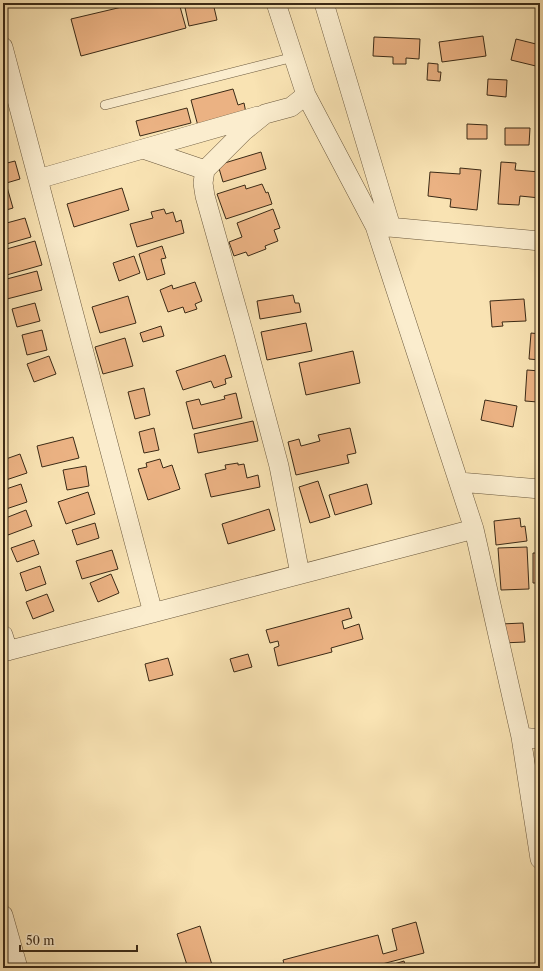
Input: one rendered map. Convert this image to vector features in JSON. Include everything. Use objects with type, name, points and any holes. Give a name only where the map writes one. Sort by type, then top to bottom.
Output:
[{"type":"street","points":[[276,3],[306,95],[383,227]]},
{"type":"street","points":[[324,3],[383,227],[474,529],[521,737],[540,859]]},
{"type":"street","points":[[3,47],[153,613]]},
{"type":"street","points":[[38,179],[291,107],[306,95]]},
{"type":"street","points":[[265,114],[244,131],[205,170],[203,183],[205,196],[243,330],[279,466],[300,574]]},
{"type":"street","points":[[143,149],[205,170]]},
{"type":"street","points":[[383,227],[540,241]]},
{"type":"street","points":[[459,482],[540,489]]},
{"type":"street","points":[[4,646],[153,613],[474,529]]},
{"type":"street","points":[[521,737],[540,739]]},
{"type":"street","points":[[3,915],[18,968]]},
{"type":"lane","points":[[105,105],[294,57]]},
{"type":"building","points":[[139,3],[179,3],[186,28],[81,56],[71,19]]},
{"type":"building","points":[[184,3],[213,3],[217,20],[189,26]]},
{"type":"building","points":[[483,36],[486,56],[442,62],[439,42]]},
{"type":"building","points":[[374,37],[420,39],[419,59],[406,58],[406,64],[393,64],[393,57],[373,56]]},
{"type":"building","points":[[516,39],[540,45],[540,67],[511,60]]},
{"type":"building","points":[[428,63],[438,64],[438,72],[441,72],[440,81],[427,80]]},
{"type":"building","points":[[488,79],[507,80],[506,97],[487,95]]},
{"type":"building","points":[[233,89],[238,105],[244,103],[246,113],[198,126],[191,100]]},
{"type":"building","points":[[187,108],[191,123],[140,136],[136,121]]},
{"type":"building","points":[[467,124],[487,125],[487,139],[467,139]]},
{"type":"building","points":[[505,128],[530,128],[529,145],[505,145]]},
{"type":"building","points":[[261,152],[266,169],[223,182],[218,165]]},
{"type":"building","points":[[15,161],[20,179],[3,184],[3,164]]},
{"type":"building","points":[[501,162],[516,163],[515,170],[540,172],[540,198],[520,196],[519,205],[498,204]]},
{"type":"building","points":[[460,168],[481,170],[477,210],[450,207],[451,199],[428,196],[430,172],[460,174]]},
{"type":"building","points":[[262,184],[266,193],[268,192],[272,204],[226,219],[217,194],[245,185],[246,189]]},
{"type":"building","points":[[7,187],[13,208],[3,211],[3,188]]},
{"type":"building","points":[[122,188],[129,210],[74,227],[67,204]]},
{"type":"building","points":[[164,209],[166,214],[173,212],[176,222],[181,220],[184,233],[137,247],[130,224],[153,218],[151,212]]},
{"type":"building","points":[[273,209],[280,228],[274,230],[278,241],[265,246],[266,249],[248,256],[246,252],[234,256],[229,242],[242,237],[237,223]]},
{"type":"building","points":[[25,218],[31,237],[3,245],[3,224]]},
{"type":"building","points":[[35,241],[42,265],[3,276],[3,250]]},
{"type":"building","points":[[162,246],[166,258],[161,259],[165,274],[147,280],[139,254]]},
{"type":"building","points":[[134,256],[140,273],[119,281],[113,263]]},
{"type":"building","points":[[37,271],[42,290],[3,300],[3,280]]},
{"type":"building","points":[[195,282],[202,301],[195,304],[197,309],[185,313],[183,307],[168,312],[160,290],[172,285],[173,289]]},
{"type":"building","points":[[293,295],[295,303],[299,303],[301,312],[260,319],[257,301]]},
{"type":"building","points":[[128,296],[136,323],[100,333],[92,307]]},
{"type":"building","points":[[524,299],[526,321],[502,322],[503,326],[492,327],[490,301]]},
{"type":"building","points":[[35,303],[40,321],[17,327],[12,309]]},
{"type":"building","points":[[306,323],[312,351],[267,360],[261,332]]},
{"type":"building","points":[[161,326],[164,336],[143,342],[140,333]]},
{"type":"building","points":[[42,330],[47,350],[27,355],[22,335]]},
{"type":"building","points":[[531,333],[540,334],[540,360],[529,359]]},
{"type":"building","points":[[125,338],[133,366],[103,374],[95,347]]},
{"type":"building","points":[[353,351],[360,383],[306,395],[299,363]]},
{"type":"building","points":[[225,355],[232,377],[225,379],[226,384],[214,388],[211,381],[183,390],[176,371]]},
{"type":"building","points":[[49,356],[56,374],[34,382],[27,364]]},
{"type":"building","points":[[527,370],[540,371],[540,395],[538,402],[525,401]]},
{"type":"building","points":[[144,388],[150,415],[135,419],[128,392]]},
{"type":"building","points":[[236,393],[242,418],[193,429],[186,402],[199,399],[201,405],[225,399],[224,396]]},
{"type":"building","points":[[485,400],[517,406],[513,427],[481,420]]},
{"type":"building","points":[[253,421],[258,441],[198,453],[194,434]]},
{"type":"building","points":[[154,428],[159,450],[144,453],[139,432]]},
{"type":"building","points":[[350,428],[356,453],[347,455],[349,463],[296,475],[288,442],[299,439],[301,446],[320,441],[318,435]]},
{"type":"building","points":[[73,437],[79,458],[42,467],[37,446]]},
{"type":"building","points":[[20,454],[27,473],[3,481],[3,460]]},
{"type":"building","points":[[160,459],[163,468],[172,465],[180,489],[148,500],[138,469],[147,467],[146,463]]},
{"type":"building","points":[[238,463],[238,465],[244,464],[247,478],[258,475],[260,487],[211,497],[205,474],[226,469],[225,465]]},
{"type":"building","points":[[86,466],[89,486],[67,490],[63,470]]},
{"type":"building","points":[[318,481],[330,517],[310,523],[299,487]]},
{"type":"building","points":[[21,484],[27,502],[3,510],[3,490]]},
{"type":"building","points":[[367,484],[372,504],[335,515],[329,495]]},
{"type":"building","points":[[88,492],[95,514],[66,524],[58,502]]},
{"type":"building","points":[[269,509],[275,530],[228,544],[222,524]]},
{"type":"building","points":[[26,510],[32,526],[8,535],[3,519]]},
{"type":"building","points":[[520,518],[521,527],[525,526],[527,541],[496,545],[494,521]]},
{"type":"building","points":[[95,523],[99,538],[77,545],[72,530]]},
{"type":"building","points":[[34,540],[39,554],[17,562],[11,548]]},
{"type":"building","points":[[527,547],[529,589],[501,590],[498,548]]},
{"type":"building","points":[[112,550],[118,569],[82,579],[76,561]]},
{"type":"building","points":[[533,553],[540,553],[540,583],[533,583]]},
{"type":"building","points":[[40,566],[46,584],[26,591],[20,573]]},
{"type":"building","points":[[111,574],[119,593],[98,602],[90,583]]},
{"type":"building","points":[[47,594],[54,611],[33,619],[26,602]]},
{"type":"building","points":[[349,608],[352,618],[342,621],[344,629],[359,624],[363,639],[331,648],[332,652],[278,666],[274,648],[279,646],[278,641],[270,643],[266,630]]},
{"type":"building","points":[[523,623],[525,642],[502,643],[501,624]]},
{"type":"building","points":[[248,654],[252,667],[234,672],[230,659]]},
{"type":"building","points":[[168,658],[173,675],[149,681],[145,664]]},
{"type":"building","points":[[416,922],[424,953],[367,968],[285,968],[283,960],[378,935],[383,954],[397,950],[392,929]]},
{"type":"building","points":[[200,926],[213,968],[188,968],[177,934]]},
{"type":"building","points":[[404,961],[406,968],[381,968]]}]
